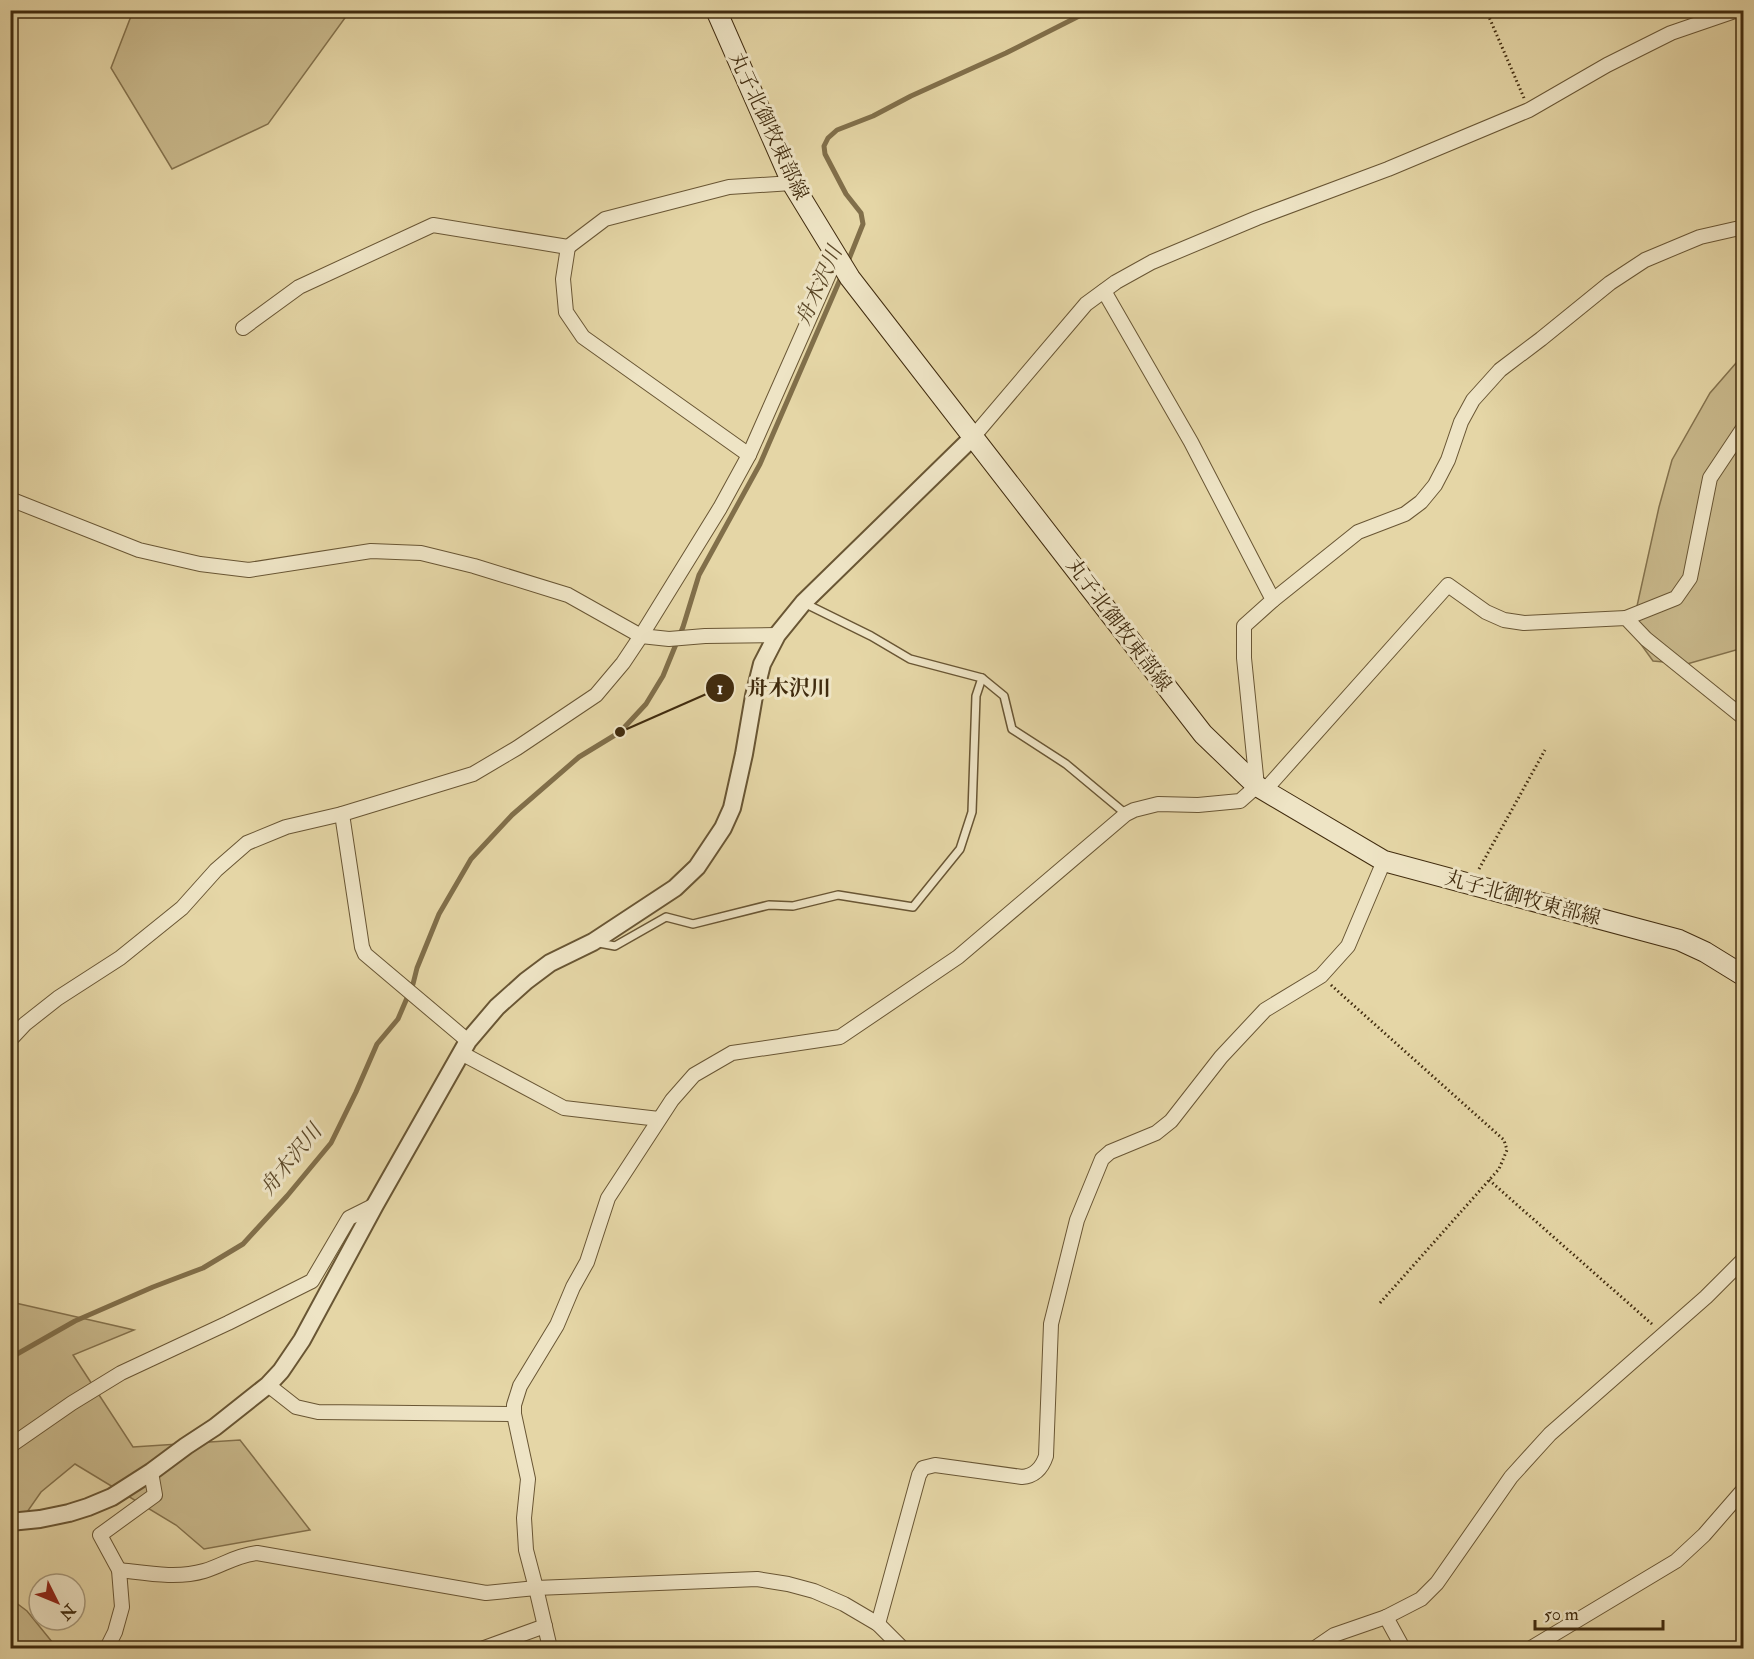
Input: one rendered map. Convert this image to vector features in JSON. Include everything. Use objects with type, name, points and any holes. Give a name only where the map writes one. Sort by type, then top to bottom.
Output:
[{"type":"main road","name":"丸子北御牧東部線","points":[[716,10],[792,183],[850,278],[1203,734],[1261,788],[1384,861],[1679,940],[1705,952],[1743,976]]},
{"type":"street","points":[[10,1522],[40,1519],[88,1507],[112,1497],[238,1410],[281,1371],[302,1340],[375,1205],[465,1047],[497,1007],[526,981],[550,963],[593,942],[675,888],[697,867],[723,828],[732,808],[762,664],[777,635],[803,603],[973,437],[1086,304],[1116,282],[1162,258],[1257,218],[1388,169],[1529,110],[1607,65],[1671,33],[1738,10]]},
{"type":"street","points":[[749,455],[583,337],[566,312],[563,279],[568,248],[605,219],[729,186],[792,183]]},
{"type":"street","points":[[243,328],[299,287],[433,225],[568,248]]},
{"type":"street","points":[[1261,788],[1244,658],[1244,626],[1358,532],[1405,514],[1421,502],[1435,485],[1448,460],[1461,422],[1473,400],[1500,370],[1610,283],[1645,260],[1700,237],[1743,227]]},
{"type":"street","points":[[10,1040],[25,1024],[58,998],[120,958],[182,908],[216,870],[247,843],[286,827],[342,814],[473,774],[517,748],[596,695],[623,663],[641,636],[720,508],[749,455],[837,256]]},
{"type":"street","points":[[1104,291],[1191,442],[1273,600]]},
{"type":"street","points":[[550,1648],[526,1550],[524,1518],[528,1479],[514,1405],[520,1386],[557,1325],[573,1287],[587,1262],[608,1198],[672,1100],[694,1076],[732,1053],[840,1037],[958,957],[1126,814],[1158,804],[1198,805],[1240,801],[1261,788],[1448,585],[1486,612],[1504,620],[1524,623],[1626,618],[1676,598],[1690,578],[1710,478],[1743,428]]},
{"type":"street","points":[[10,499],[139,550],[200,564],[249,570],[371,551],[421,553],[474,566],[568,595],[641,636],[669,639],[777,635]]},
{"type":"street","points":[[1626,618],[1646,639],[1743,718]]},
{"type":"street","points":[[342,814],[362,947],[365,954],[465,1047],[564,1108],[660,1119]]},
{"type":"street","points":[[878,1624],[919,1475],[923,1468],[935,1465],[1022,1477],[1029,1476],[1043,1465],[1047,1456],[1051,1324],[1077,1220],[1102,1159],[1110,1152],[1156,1133],[1171,1121],[1221,1057],[1265,1010],[1321,976],[1348,946],[1384,861]]},
{"type":"street","points":[[10,1446],[72,1403],[121,1373],[312,1281],[349,1218],[375,1205]]},
{"type":"street","points":[[1316,1648],[1334,1635],[1386,1617],[1421,1599],[1437,1583],[1511,1477],[1551,1434],[1706,1297],[1743,1259]]},
{"type":"street","points":[[268,1385],[296,1407],[318,1412],[514,1414]]},
{"type":"street","points":[[107,1648],[115,1632],[122,1607],[119,1570],[100,1535],[155,1495],[151,1472]]},
{"type":"street","points":[[1531,1648],[1676,1561],[1704,1535],[1743,1489]]},
{"type":"street","points":[[119,1570],[183,1575],[204,1571],[241,1555],[257,1552],[486,1593],[536,1588],[757,1580],[788,1584],[813,1591],[844,1604],[878,1624],[902,1648]]},
{"type":"street","points":[[1386,1617],[1403,1648]]},
{"type":"street","points":[[484,1648],[545,1626]]},
{"type":"lane","points":[[803,603],[871,636],[910,659],[982,678],[1004,696],[1012,729],[1066,764],[1126,814]]},
{"type":"lane","points":[[593,942],[615,946],[666,917],[693,924],[769,905],[793,906],[838,896],[913,907],[960,849],[967,829],[972,812],[976,696],[982,678]]},
{"type":"path","points":[[1486,10],[1529,110]]},
{"type":"path","points":[[1471,884],[1545,750]]},
{"type":"path","points":[[1321,976],[1504,1140],[1508,1150],[1504,1160],[1489,1180],[1380,1303]]},
{"type":"path","points":[[1489,1180],[1663,1335]]},
{"type":"shaded area","points":[[133,10],[350,11],[268,124],[172,169],[111,68]]},
{"type":"shaded area","points":[[1743,355],[1743,648],[1687,664],[1653,661],[1640,643],[1635,615],[1672,460],[1710,393]]},
{"type":"shaded area","points":[[11,1302],[134,1330],[73,1355],[133,1447],[240,1440],[310,1530],[204,1549],[176,1525],[75,1464],[41,1492],[11,1535]]},
{"type":"shaded area","points":[[11,1599],[27,1611],[27,1632],[44,1632],[57,1648],[11,1648]]},
{"type":"waterway","name":"舟木沢川","points":[[847,264],[863,224],[861,213],[846,194],[825,154],[824,146],[828,138],[837,130],[873,116],[1091,10]]},
{"type":"waterway","name":"舟木沢川","points":[[10,1358],[75,1321],[203,1268],[243,1244],[331,1143],[377,1044],[398,1019],[439,914],[471,859],[512,815],[579,757],[620,732],[646,704],[663,676],[683,627],[699,575],[760,464],[842,275]]},
{"type":"place","name":"舟木沢川","points":[[620,732]]}]
